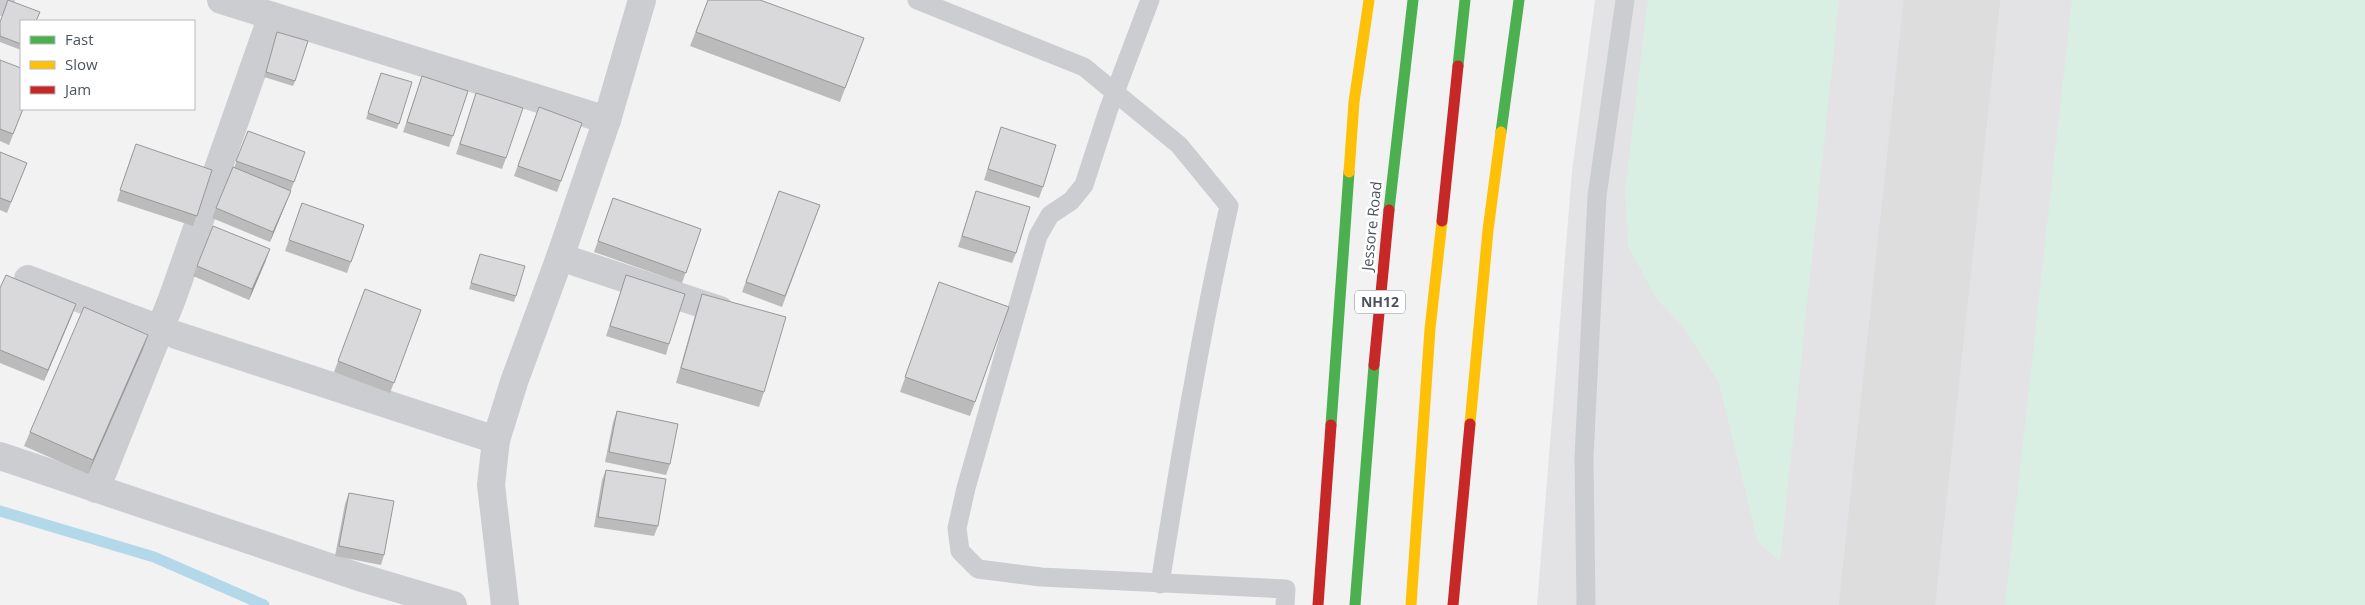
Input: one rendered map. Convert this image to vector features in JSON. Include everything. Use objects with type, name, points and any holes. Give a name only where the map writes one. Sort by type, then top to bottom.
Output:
[{"type":"main road","points":[[1318,605],[1354,102],[1369,0]]},
{"type":"main road","name":"Jessore Road","points":[[1355,605],[1382,277],[1401,86],[1413,0]]},
{"type":"main road","points":[[1411,605],[1430,329],[1465,0]]},
{"type":"main road","points":[[1453,605],[1488,230],[1519,0]]},
{"type":"street","points":[[221,0],[607,120]]},
{"type":"street","points":[[505,605],[491,485],[496,440],[514,382],[560,257],[607,120],[642,0]]},
{"type":"street","points":[[96,489],[168,332],[272,16]]},
{"type":"street","points":[[560,257],[720,310]]},
{"type":"street","points":[[28,279],[168,332],[496,440]]},
{"type":"street","points":[[0,456],[359,577],[453,605]]},
{"type":"lane","points":[[917,0],[1084,67],[1179,145],[1230,206],[1210,292],[1190,396],[1160,584]]},
{"type":"lane","points":[[1150,0],[1115,92],[1084,184],[1071,201],[1050,216],[1038,236],[966,488],[957,528],[960,551],[978,569],[1041,577],[1286,589],[1285,605]]},
{"type":"lane","points":[[1586,605],[1584,457],[1597,196],[1625,0]]},
{"type":"shaded area","points":[[1595,0],[2365,0],[2365,605],[1537,605],[1572,171]]},
{"type":"green space","points":[[1648,0],[1839,0],[1780,561],[1758,542],[1719,383],[1685,329],[1656,298],[1628,245],[1625,190]]},
{"type":"green space","points":[[2072,0],[2365,0],[2365,605],[2005,605]]},
{"type":"building","points":[[8,0],[40,12],[36,20],[20,20],[20,44],[0,36],[0,22]]},
{"type":"building","points":[[708,0],[760,0],[864,38],[845,88],[696,32]]},
{"type":"building","points":[[277,32],[308,41],[295,81],[266,72]]},
{"type":"building","points":[[0,60],[20,68],[20,110],[23,110],[13,134],[0,129]]},
{"type":"building","points":[[381,73],[412,82],[399,124],[368,113]]},
{"type":"building","points":[[422,76],[468,91],[453,136],[407,122]]},
{"type":"building","points":[[476,93],[523,108],[506,158],[460,144]]},
{"type":"building","points":[[539,107],[582,123],[561,181],[518,166]]},
{"type":"building","points":[[1001,127],[1056,145],[1043,187],[988,169]]},
{"type":"building","points":[[248,131],[305,152],[294,182],[236,161]]},
{"type":"building","points":[[136,144],[212,170],[197,216],[120,190]]},
{"type":"building","points":[[0,152],[27,163],[11,202],[0,198]]},
{"type":"building","points":[[233,167],[291,191],[273,232],[216,208]]},
{"type":"building","points":[[779,191],[820,205],[785,296],[746,282]]},
{"type":"building","points":[[976,191],[1030,207],[1016,253],[962,236]]},
{"type":"building","points":[[613,198],[701,229],[686,273],[598,241]]},
{"type":"building","points":[[302,203],[364,225],[351,262],[289,240]]},
{"type":"building","points":[[213,226],[270,249],[252,289],[197,266]]},
{"type":"building","points":[[480,254],[525,266],[516,296],[471,283]]},
{"type":"building","points":[[6,275],[76,304],[48,370],[0,350],[0,288]]},
{"type":"building","points":[[626,275],[685,294],[669,344],[610,326]]},
{"type":"building","points":[[939,282],[1009,307],[975,402],[905,377]]},
{"type":"building","points":[[365,289],[421,310],[394,383],[338,361]]},
{"type":"building","points":[[702,294],[786,317],[764,392],[681,368]]},
{"type":"building","points":[[84,307],[148,335],[93,460],[30,432]]},
{"type":"building","points":[[617,411],[678,424],[670,464],[609,452]]},
{"type":"building","points":[[606,470],[666,479],[658,526],[598,517]]},
{"type":"building","points":[[349,493],[394,501],[384,555],[339,546]]},
{"type":"waterway","points":[[0,511],[154,557],[264,605]]},
{"type":"taxiway","points":[[1887,605],[1952,0]]},
{"type":"traffic: fast","points":[[1389,210],[1413,0]]},
{"type":"traffic: fast","points":[[1458,66],[1465,0]]},
{"type":"traffic: fast","points":[[1501,132],[1519,0]]},
{"type":"traffic: fast","points":[[1331,425],[1349,172]]},
{"type":"traffic: fast","points":[[1355,605],[1374,365]]},
{"type":"traffic: slow","points":[[1349,172],[1354,102],[1369,0]]},
{"type":"traffic: slow","points":[[1470,424],[1488,230],[1501,132]]},
{"type":"traffic: slow","points":[[1411,605],[1430,329],[1442,221]]},
{"type":"traffic: jam","points":[[1442,221],[1458,66]]},
{"type":"traffic: jam","points":[[1374,365],[1389,210]]},
{"type":"traffic: jam","points":[[1453,605],[1470,424]]},
{"type":"traffic: jam","points":[[1318,605],[1331,425]]}]
